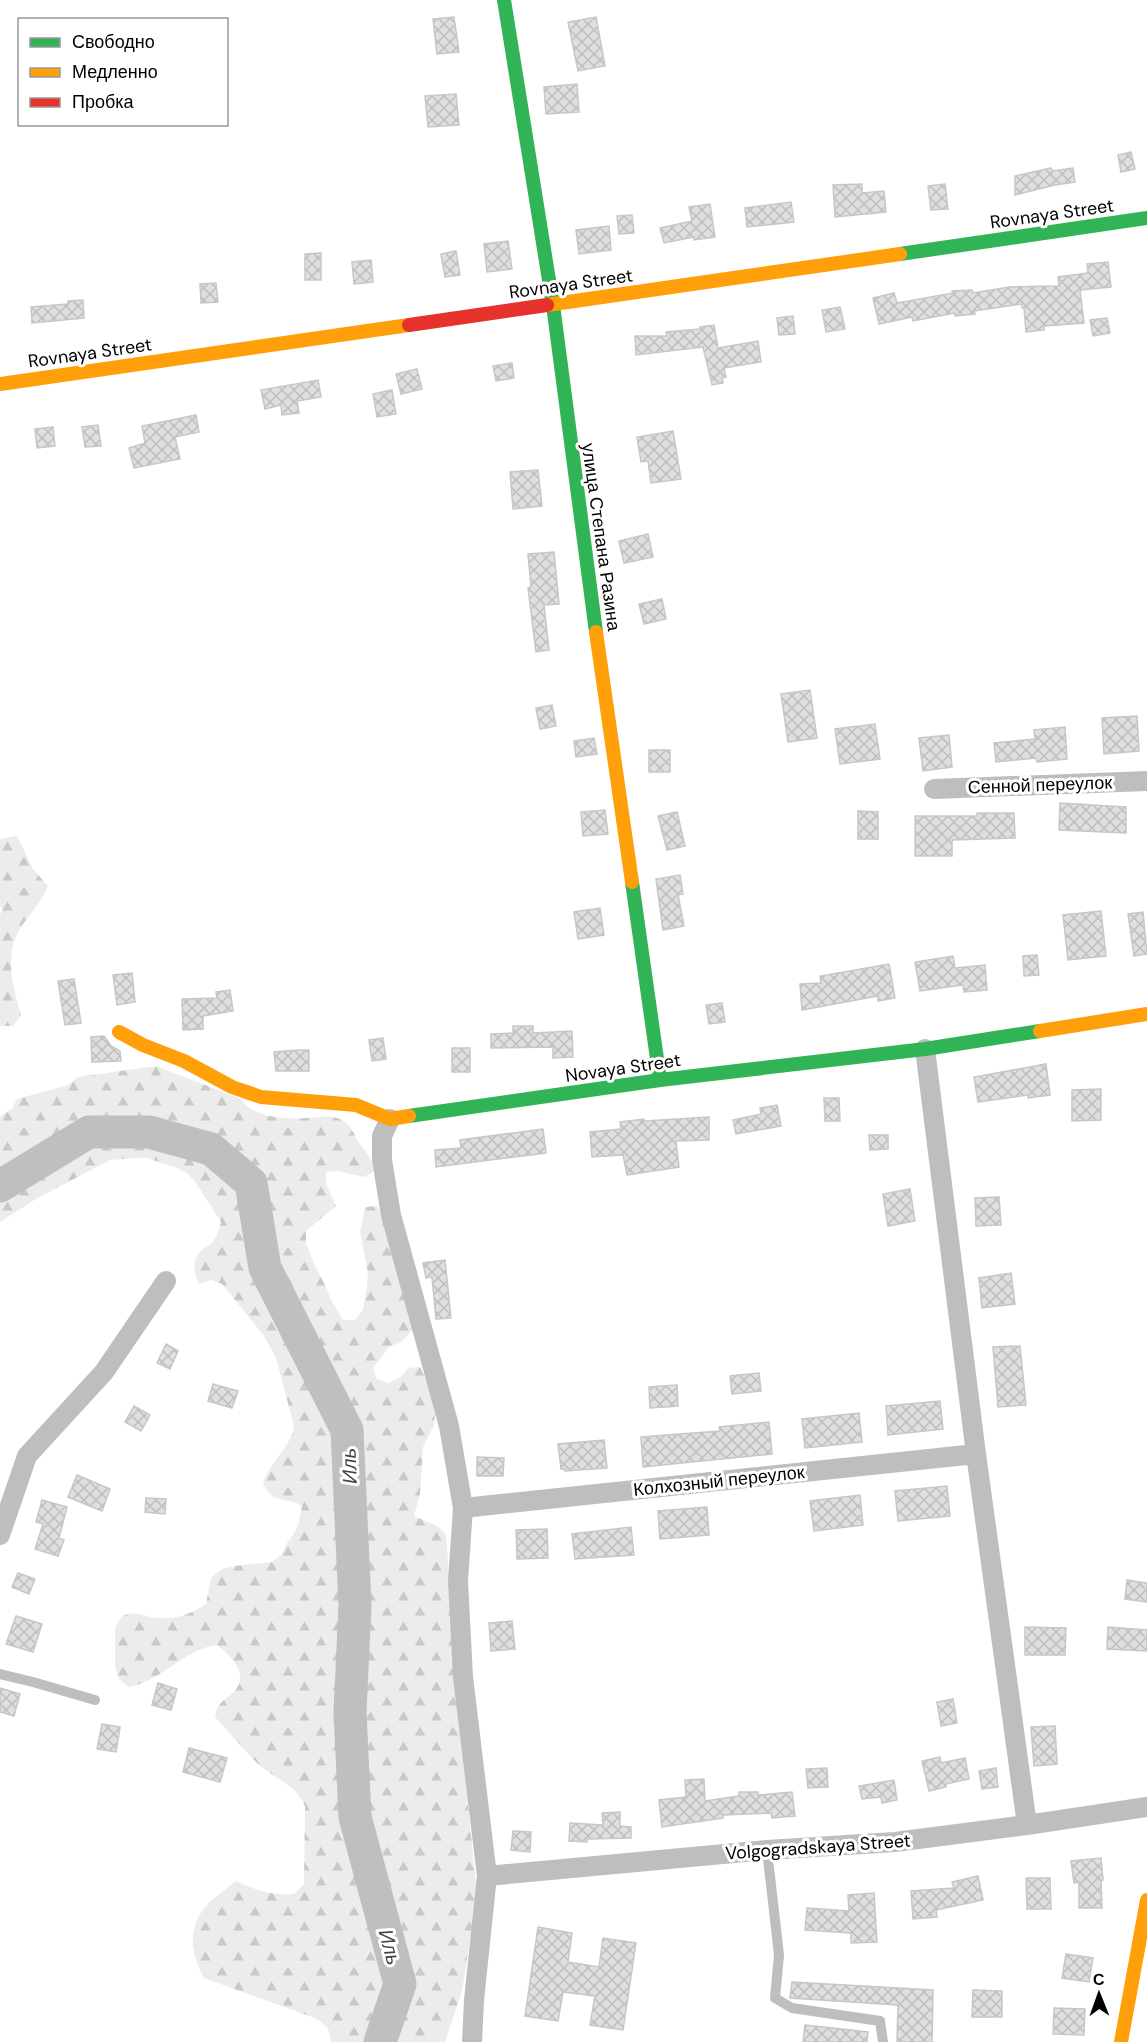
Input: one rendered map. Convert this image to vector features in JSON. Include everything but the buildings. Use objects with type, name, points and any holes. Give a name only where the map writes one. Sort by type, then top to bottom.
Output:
[{"type":"street","name":"улица Степана Разина","points":[[504,0],[553,305],[579,513],[660,1080]]},
{"type":"street","name":"Rovnaya Street","points":[[0,384],[1147,218]]},
{"type":"street","name":"Сенной переулок","points":[[934,789],[1147,781]]},
{"type":"street","name":"Novaya Street","points":[[390,1119],[660,1080],[925,1049],[1147,1014]]},
{"type":"street","points":[[119,1032],[143,1045],[184,1061],[232,1087],[261,1098],[356,1105],[390,1119],[382,1136],[382,1160],[391,1215],[449,1426],[463,1508],[458,1581],[463,1677],[487,1876],[472,2042]]},
{"type":"street","points":[[925,1049],[976,1454],[1027,1825]]},
{"type":"street","points":[[0,1534],[27,1456],[104,1372],[166,1281]]},
{"type":"street","name":"Колхозный переулок","points":[[463,1508],[976,1454]]},
{"type":"street","name":"Volgogradskaya Street","points":[[487,1876],[767,1850],[895,1842],[1147,1807]]},
{"type":"street","points":[[1121,2042],[1147,1900]]},
{"type":"lane","points":[[0,1674],[95,1700]]},
{"type":"lane","points":[[767,1850],[779,1955],[775,1998],[792,2008],[880,2021],[883,2042]]},
{"type":"green space","points":[[17,836],[33,869],[48,886],[20,929],[12,950],[13,983],[21,1015],[13,1026],[0,1026],[0,915],[2,910],[0,905],[0,839]]},
{"type":"green space","points":[[156,1066],[239,1098],[253,1110],[270,1116],[339,1119],[351,1128],[369,1156],[373,1167],[374,1171],[364,1177],[338,1171],[326,1172],[326,1184],[336,1206],[306,1231],[306,1243],[331,1300],[343,1320],[355,1320],[363,1310],[368,1273],[360,1232],[365,1207],[377,1206],[383,1217],[419,1323],[401,1342],[389,1347],[373,1368],[377,1379],[388,1383],[401,1377],[408,1368],[420,1367],[431,1390],[435,1414],[434,1425],[423,1447],[420,1494],[414,1516],[437,1526],[446,1534],[460,1723],[477,1895],[462,1991],[445,2042],[331,2042],[326,2026],[312,2017],[204,1978],[196,1960],[193,1942],[200,1914],[213,1899],[236,1881],[257,1890],[278,1894],[294,1894],[304,1884],[305,1806],[295,1791],[257,1763],[215,1717],[219,1706],[240,1682],[239,1670],[227,1654],[217,1645],[205,1648],[183,1658],[141,1684],[129,1687],[119,1679],[115,1666],[115,1627],[122,1616],[130,1614],[165,1618],[193,1612],[206,1604],[211,1578],[222,1569],[272,1562],[282,1554],[295,1532],[302,1506],[271,1495],[263,1483],[270,1468],[289,1441],[294,1426],[276,1358],[264,1336],[222,1284],[211,1280],[199,1284],[194,1270],[196,1257],[215,1239],[221,1222],[187,1173],[147,1158],[110,1160],[36,1199],[0,1222],[0,1116],[12,1109],[17,1099],[68,1085],[78,1077]]},
{"type":"waterway","name":"Иль","points":[[0,1186],[89,1132],[149,1132],[211,1149],[251,1183],[265,1268],[347,1430],[355,1605],[350,1712],[355,1817],[400,1984],[380,2042]]},
{"type":"traffic: fast","points":[[504,0],[553,305],[596,632]]},
{"type":"traffic: fast","points":[[900,254],[1147,218]]},
{"type":"traffic: fast","points":[[632,882],[660,1080]]},
{"type":"traffic: fast","points":[[409,1116],[660,1080],[925,1049],[1040,1031]]},
{"type":"traffic: slow","points":[[547,305],[900,254]]},
{"type":"traffic: slow","points":[[0,384],[409,325]]},
{"type":"traffic: slow","points":[[596,632],[632,882]]},
{"type":"traffic: slow","points":[[1040,1031],[1147,1014]]},
{"type":"traffic: slow","points":[[119,1032],[143,1045],[184,1061],[232,1087],[261,1097],[356,1105],[390,1119],[409,1116]]},
{"type":"traffic: slow","points":[[1121,2042],[1147,1900]]},
{"type":"traffic: jam","points":[[409,325],[547,305]]}]
